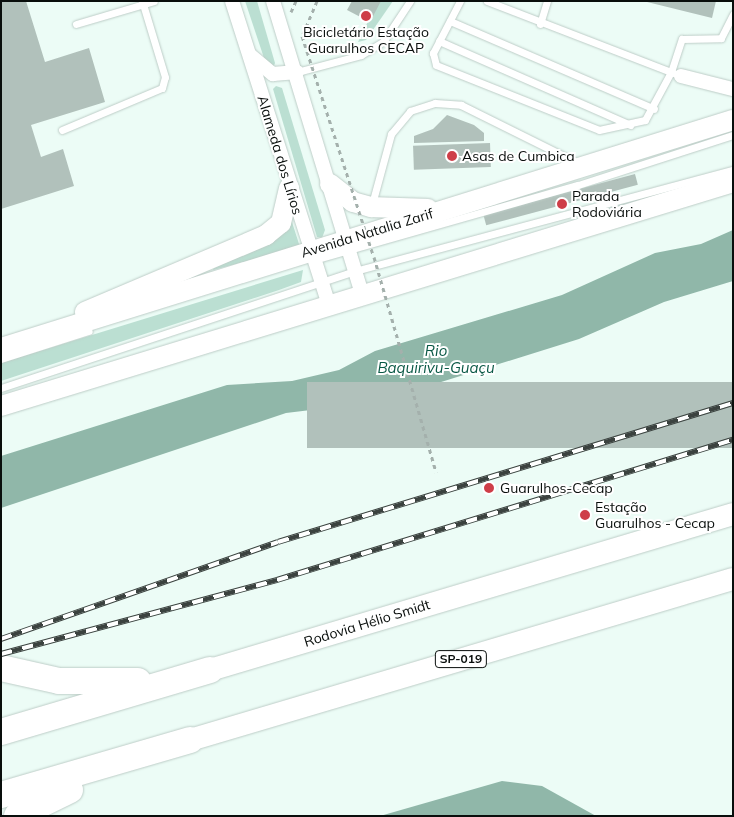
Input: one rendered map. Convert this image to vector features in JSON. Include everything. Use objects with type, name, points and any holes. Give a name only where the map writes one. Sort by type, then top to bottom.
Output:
[{"type":"highway","points":[[1,668],[59,681],[98,683],[210,670]]},
{"type":"highway","name":"Rodovia Hélio Smidt","points":[[1,732],[210,670]]},
{"type":"highway","points":[[16,816],[190,740]]},
{"type":"highway","name":"SP-019","points":[[1,796],[190,740]]},
{"type":"main road","name":"Avenida Natalia Zarif","points":[[1,348],[312,255],[348,246],[445,209],[733,120]]},
{"type":"main road","points":[[1,406],[364,298],[733,182]]},
{"type":"main road","points":[[330,184],[353,202],[371,207],[445,209]]},
{"type":"main road","points":[[32,339],[117,295],[266,235],[281,224],[289,188]]},
{"type":"main road","name":"Rodovia Hélio Smidt","points":[[210,670],[733,514]]},
{"type":"main road","name":"SP-019","points":[[190,740],[733,579]]},
{"type":"street","name":"Alameda dos Lírios","points":[[232,1],[289,188],[330,308]]},
{"type":"street","points":[[273,1],[297,72],[364,298]]},
{"type":"street","points":[[247,51],[273,74],[297,72]]},
{"type":"street","points":[[676,74],[733,89]]},
{"type":"lane","points":[[76,24],[154,1]]},
{"type":"lane","points":[[297,72],[361,55],[383,42],[410,1]]},
{"type":"lane","points":[[460,1],[439,41],[433,59],[448,73],[599,130],[630,125],[645,120],[676,74],[682,39],[721,38],[733,14]]},
{"type":"lane","points":[[487,1],[540,24],[676,74]]},
{"type":"lane","points":[[540,24],[547,1]]},
{"type":"lane","points":[[62,130],[162,88],[165,77],[143,3]]},
{"type":"lane","points":[[450,21],[654,109]]},
{"type":"lane","points":[[439,41],[630,125]]},
{"type":"lane","points":[[371,207],[390,134],[410,111],[435,103],[461,105],[584,166]]},
{"type":"lane","points":[[348,246],[486,212],[733,134]]},
{"type":"lane","points":[[1,388],[321,282],[733,170]]},
{"type":"lane","points":[[445,209],[486,212]]},
{"type":"lane","points":[[1,359],[312,255]]},
{"type":"path","points":[[317,1],[302,36],[374,257],[436,472]]},
{"type":"shaded area","points":[[245,1],[257,1],[275,63],[273,68],[267,67]]},
{"type":"shaded area","points":[[378,1],[393,1],[366,40],[358,42]]},
{"type":"shaded area","points":[[276,86],[282,88],[325,230],[322,238],[317,237],[273,89]]},
{"type":"shaded area","points":[[291,219],[300,247],[213,270],[214,267]]},
{"type":"shaded area","points":[[303,270],[301,282],[1,381],[1,363]]},
{"type":"water","name":"Rio Baquirivu-Guaçu","points":[[733,230],[733,281],[664,302],[579,339],[377,402],[286,413],[1,508],[1,456],[227,385],[292,381],[339,370],[375,351],[562,295],[655,253],[701,244]]},
{"type":"water","points":[[502,781],[542,786],[596,816],[380,816]]},
{"type":"building","points":[[1,1],[26,1],[45,62],[89,48],[105,102],[31,125],[41,157],[63,149],[74,186],[1,209]]},
{"type":"building","name":"Bicicletário Estação Guarulhos CECAP","points":[[352,1],[381,1],[370,22],[347,10]]},
{"type":"building","points":[[643,1],[716,1],[712,18]]},
{"type":"building","points":[[447,115],[474,125],[484,133],[484,141],[414,143],[414,136],[433,129]]},
{"type":"building","name":"Asas de Cumbica","points":[[490,143],[491,167],[414,170],[413,146]]},
{"type":"building","points":[[635,174],[638,185],[486,225],[483,215]]},
{"type":"building","points":[[307,382],[733,382],[733,448],[307,448]]},
{"type":"railway","points":[[1,639],[278,542],[733,403]]},
{"type":"railway","points":[[1,654],[277,580],[733,440]]},
{"type":"place","name":"Bicicletário Estação Guarulhos CECAP","points":[[366,16]]},
{"type":"place","name":"Asas de Cumbica","points":[[452,156]]},
{"type":"place","name":"Parada Rodoviária","points":[[562,204]]},
{"type":"place","name":"Guarulhos-Cecap","points":[[489,488]]},
{"type":"place","name":"Estação Guarulhos - Cecap","points":[[585,515]]}]
